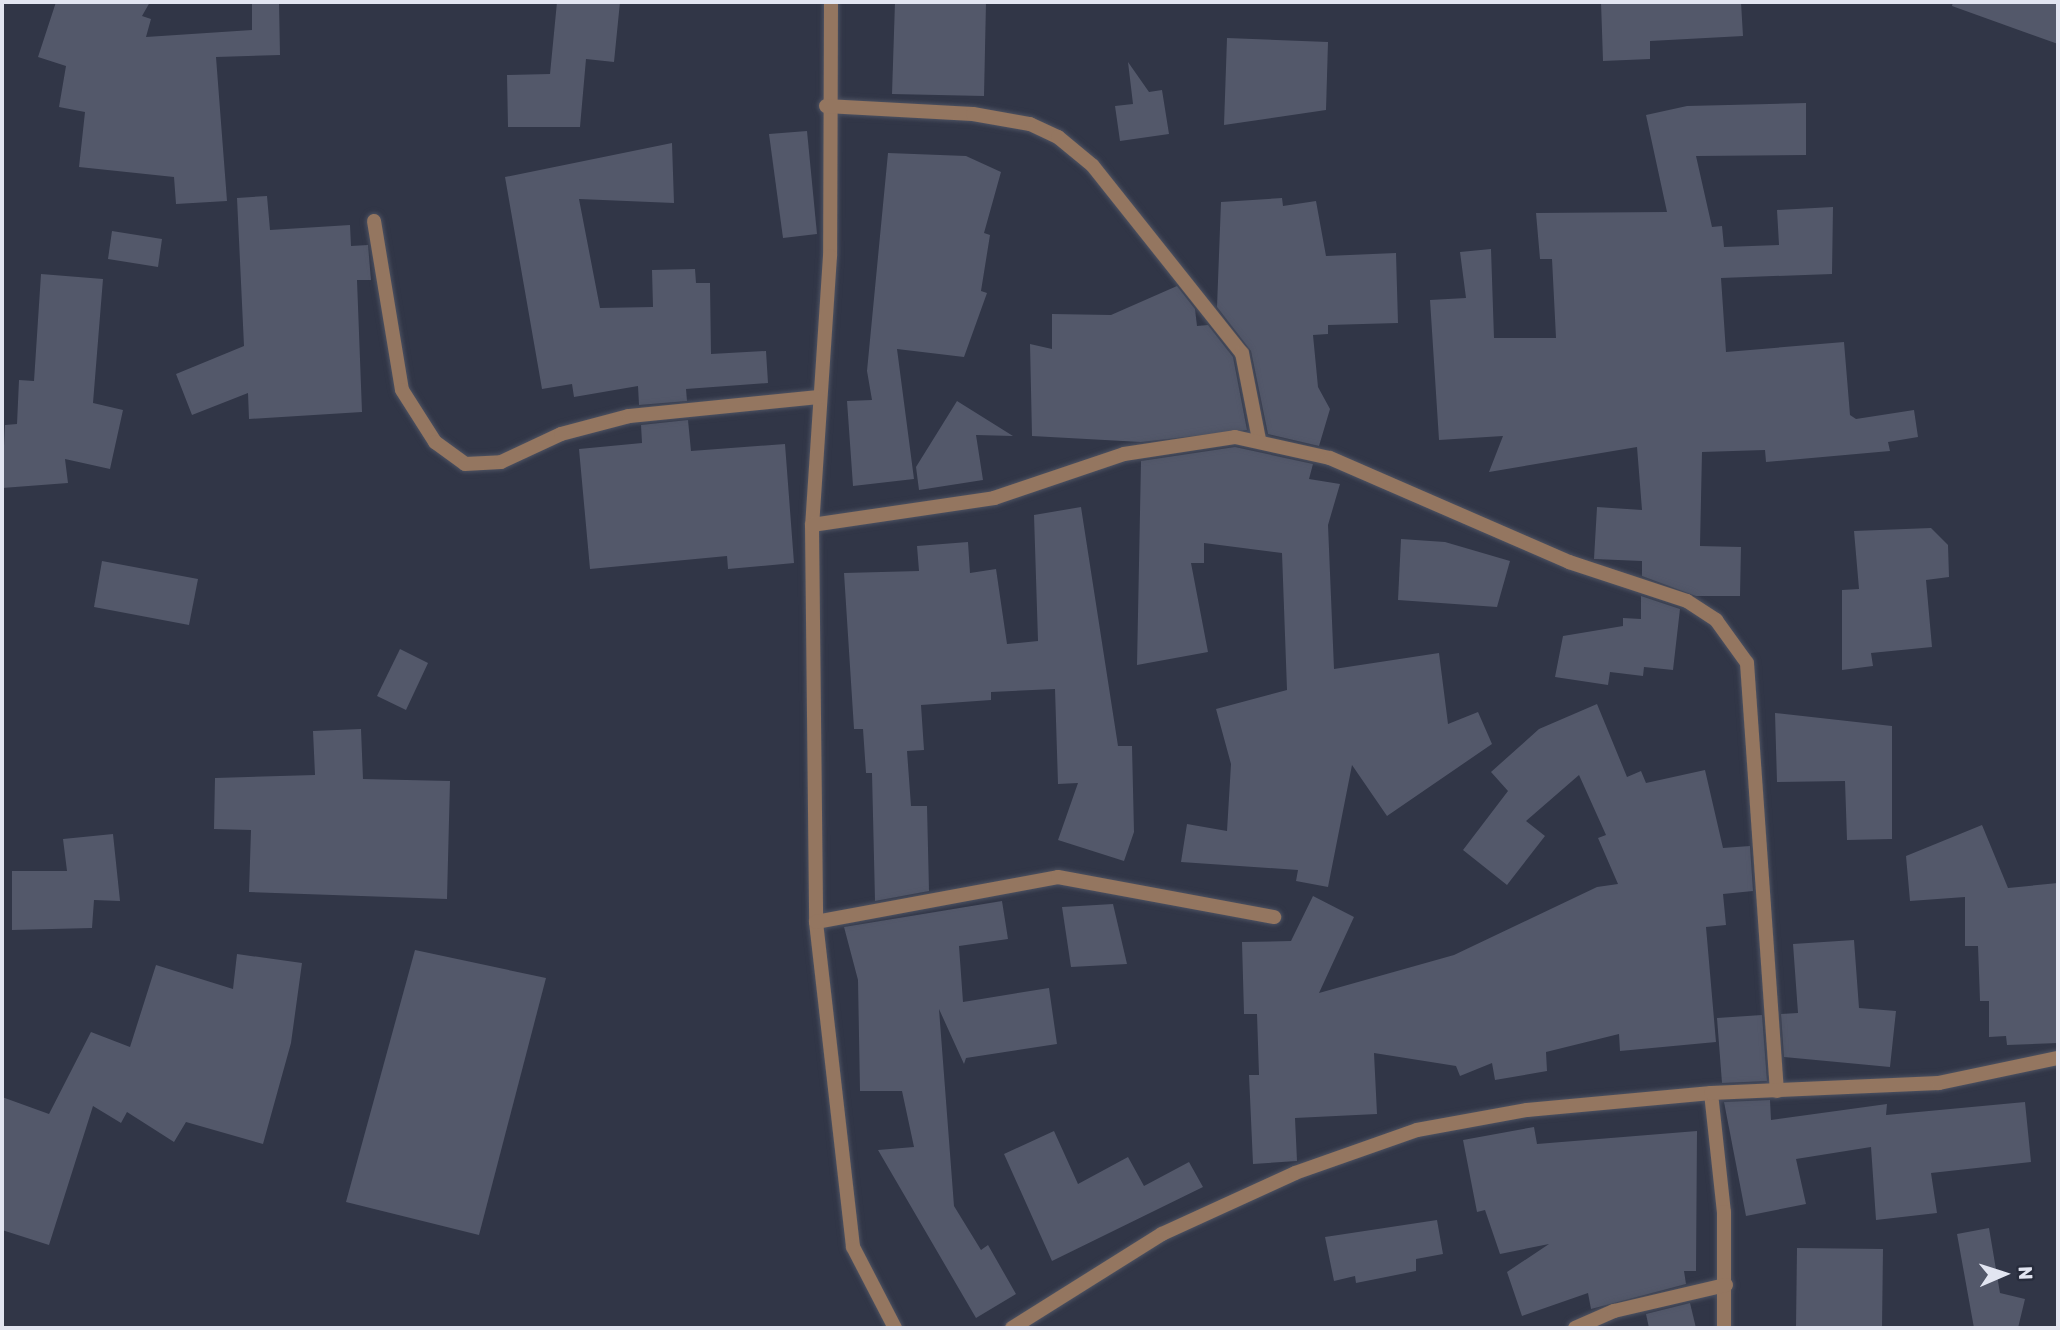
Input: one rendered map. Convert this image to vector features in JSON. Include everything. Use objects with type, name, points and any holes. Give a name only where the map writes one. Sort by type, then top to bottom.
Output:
[{"type":"street","points":[[831,2],[827,106],[830,256],[813,525],[816,922],[853,1247],[895,1328]]},
{"type":"street","points":[[827,106],[973,114],[1030,124],[1058,137],[1093,166],[1242,353],[1259,440]]},
{"type":"street","points":[[374,221],[402,390],[435,442],[465,464],[501,462],[561,434],[629,416],[819,397]]},
{"type":"street","points":[[813,525],[994,498],[1164,444],[1259,440],[1330,458],[1569,562],[1687,601],[1736,642],[1746,663],[1777,1091]]},
{"type":"street","points":[[816,922],[1058,877],[1274,917]]},
{"type":"street","points":[[1012,1328],[1162,1234],[1294,1173],[1417,1130],[1527,1110],[1711,1093],[1939,1083],[2058,1058]]},
{"type":"street","points":[[1711,1093],[1726,1285],[1724,1328]]},
{"type":"street","points":[[1575,1328],[1615,1311],[1726,1285]]},
{"type":"building","points":[[56,2],[150,2],[142,16],[151,19],[146,37],[252,30],[252,2],[279,2],[280,55],[216,57],[227,201],[176,204],[174,177],[79,167],[85,112],[59,107],[66,66],[38,57]]},
{"type":"building","points":[[557,2],[620,2],[614,62],[586,59],[580,127],[508,127],[507,75],[550,74]]},
{"type":"building","points":[[895,2],[986,2],[984,96],[892,94]]},
{"type":"building","points":[[1601,2],[1741,2],[1743,36],[1650,41],[1650,59],[1603,61]]},
{"type":"building","points":[[1953,2],[2058,2],[2058,44],[1952,6]]},
{"type":"building","points":[[1227,38],[1328,42],[1326,110],[1224,125]]},
{"type":"building","points":[[1128,62],[1149,92],[1162,90],[1169,134],[1120,141],[1115,106],[1133,104]]},
{"type":"building","points":[[1806,103],[1806,155],[1696,156],[1712,227],[1722,226],[1724,247],[1779,245],[1777,210],[1833,207],[1832,274],[1721,278],[1726,352],[1844,342],[1850,415],[1856,419],[1914,410],[1918,437],[1888,442],[1890,451],[1766,462],[1765,450],[1702,452],[1700,546],[1741,547],[1740,596],[1696,596],[1642,576],[1642,561],[1594,559],[1597,507],[1642,510],[1637,447],[1489,472],[1503,436],[1439,440],[1430,300],[1466,298],[1460,252],[1491,249],[1494,338],[1556,338],[1552,259],[1540,259],[1536,213],[1667,212],[1646,115],[1687,106]]},
{"type":"building","points":[[807,131],[817,234],[783,238],[769,134]]},
{"type":"building","points":[[672,143],[674,203],[579,199],[600,308],[653,307],[652,270],[695,269],[696,283],[710,283],[711,354],[766,351],[768,383],[686,389],[687,401],[639,405],[638,386],[574,397],[572,384],[542,389],[505,177]]},
{"type":"building","points":[[888,153],[966,156],[1001,172],[984,233],[990,235],[981,291],[987,293],[964,357],[897,349],[914,479],[853,486],[847,401],[872,400],[867,371]]},
{"type":"building","points":[[267,196],[270,230],[350,225],[351,246],[368,245],[371,280],[357,280],[362,412],[249,419],[248,393],[192,415],[176,374],[244,346],[237,198]]},
{"type":"building","points":[[1282,198],[1283,206],[1316,201],[1326,256],[1396,253],[1398,323],[1328,325],[1328,334],[1313,335],[1318,387],[1330,409],[1319,446],[1268,434],[1251,351],[1217,307],[1221,202]]},
{"type":"building","points":[[112,231],[162,239],[158,267],[108,259]]},
{"type":"building","points":[[41,274],[103,279],[93,403],[123,410],[110,469],[65,459],[68,483],[2,488],[5,425],[17,424],[19,380],[34,381]]},
{"type":"building","points":[[1177,286],[1195,309],[1197,326],[1208,325],[1233,357],[1247,430],[1141,442],[1032,436],[1030,344],[1052,349],[1052,314],[1111,315]]},
{"type":"building","points":[[957,401],[1013,436],[976,435],[983,480],[919,490],[916,467]]},
{"type":"building","points":[[688,420],[691,451],[785,444],[794,563],[728,569],[727,556],[590,569],[579,449],[642,443],[641,425]]},
{"type":"building","points":[[1235,447],[1313,464],[1309,479],[1340,484],[1328,525],[1334,669],[1439,653],[1448,724],[1478,712],[1492,744],[1387,816],[1352,765],[1328,887],[1296,881],[1298,870],[1181,862],[1187,824],[1227,831],[1231,764],[1216,709],[1287,690],[1282,553],[1204,543],[1204,563],[1191,563],[1208,652],[1137,665],[1141,461]]},
{"type":"building","points":[[1081,507],[1118,746],[1132,746],[1134,832],[1124,861],[1058,840],[1078,783],[1058,784],[1055,689],[991,692],[991,700],[921,705],[924,750],[907,751],[911,806],[927,806],[929,891],[875,901],[872,773],[866,773],[863,729],[854,729],[844,573],[919,571],[917,546],[968,542],[970,573],[996,569],[1007,644],[1038,641],[1034,515]]},
{"type":"building","points":[[1931,528],[1948,545],[1949,577],[1926,580],[1932,647],[1871,653],[1873,666],[1842,670],[1842,590],[1859,589],[1854,531]]},
{"type":"building","points":[[1401,539],[1445,542],[1510,561],[1497,607],[1398,600]]},
{"type":"building","points":[[102,561],[198,579],[189,625],[94,607]]},
{"type":"building","points":[[1641,596],[1680,609],[1673,670],[1644,667],[1643,676],[1610,672],[1608,685],[1555,677],[1563,636],[1623,626],[1623,618],[1641,619]]},
{"type":"building","points":[[400,649],[428,663],[406,710],[377,696]]},
{"type":"building","points":[[1597,704],[1627,777],[1641,771],[1646,783],[1705,770],[1723,848],[1750,846],[1753,891],[1723,894],[1726,925],[1706,927],[1716,1042],[1620,1051],[1619,1034],[1546,1052],[1547,1071],[1495,1080],[1492,1063],[1460,1076],[1456,1066],[1374,1053],[1377,1114],[1295,1118],[1297,1161],[1253,1164],[1249,1075],[1259,1075],[1257,1014],[1244,1014],[1242,942],[1291,941],[1313,896],[1354,917],[1319,993],[1454,955],[1597,887],[1618,884],[1598,838],[1606,835],[1579,775],[1526,821],[1545,836],[1507,885],[1463,850],[1508,791],[1491,772],[1539,729]]},
{"type":"building","points":[[1775,713],[1892,726],[1892,839],[1847,840],[1845,781],[1777,782]]},
{"type":"building","points":[[361,729],[363,779],[450,781],[447,899],[249,892],[251,830],[214,829],[215,778],[315,775],[313,731]]},
{"type":"building","points":[[1982,825],[2008,888],[2058,883],[2058,1043],[2007,1045],[2006,1036],[1989,1037],[1989,1001],[1980,1001],[1978,946],[1965,946],[1965,897],[1910,901],[1906,856]]},
{"type":"building","points":[[113,834],[120,901],[94,900],[92,928],[12,930],[12,871],[67,871],[63,839]]},
{"type":"building","points":[[1002,901],[1008,939],[959,946],[963,1002],[1049,988],[1057,1044],[966,1058],[964,1064],[939,1009],[954,1206],[981,1250],[988,1245],[1016,1294],[976,1318],[878,1150],[914,1147],[902,1091],[860,1091],[858,980],[844,927]]},
{"type":"building","points":[[1113,904],[1127,964],[1071,967],[1062,907]]},
{"type":"building","points":[[1854,940],[1859,1008],[1896,1011],[1890,1067],[1784,1057],[1781,1014],[1798,1013],[1793,944]]},
{"type":"building","points":[[415,950],[546,978],[479,1235],[346,1202]]},
{"type":"building","points":[[237,954],[302,963],[291,1043],[263,1144],[186,1122],[174,1142],[127,1112],[121,1123],[93,1106],[49,1245],[2,1230],[2,1097],[49,1114],[91,1032],[130,1047],[156,965],[233,989]]},
{"type":"building","points":[[1762,1015],[1767,1081],[1722,1083],[1717,1018]]},
{"type":"building","points":[[1770,1100],[1771,1120],[1887,1104],[1886,1115],[2025,1102],[2031,1162],[1931,1173],[1937,1213],[1876,1220],[1871,1147],[1796,1159],[1806,1204],[1746,1216],[1724,1102]]},
{"type":"building","points":[[1534,1127],[1537,1144],[1697,1131],[1696,1271],[1684,1271],[1686,1284],[1591,1309],[1588,1293],[1522,1316],[1507,1272],[1549,1244],[1500,1254],[1485,1210],[1477,1212],[1463,1140]]},
{"type":"building","points":[[1054,1131],[1078,1184],[1128,1157],[1144,1186],[1189,1162],[1203,1187],[1052,1261],[1004,1154]]},
{"type":"building","points":[[1437,1220],[1443,1254],[1416,1259],[1416,1271],[1356,1283],[1355,1276],[1334,1281],[1325,1237]]},
{"type":"building","points":[[1989,1228],[2000,1293],[2025,1299],[2018,1328],[1974,1328],[1957,1234]]},
{"type":"building","points":[[1797,1248],[1883,1249],[1882,1328],[1796,1328]]},
{"type":"building","points":[[1690,1303],[1696,1328],[1649,1328],[1646,1314]]}]
